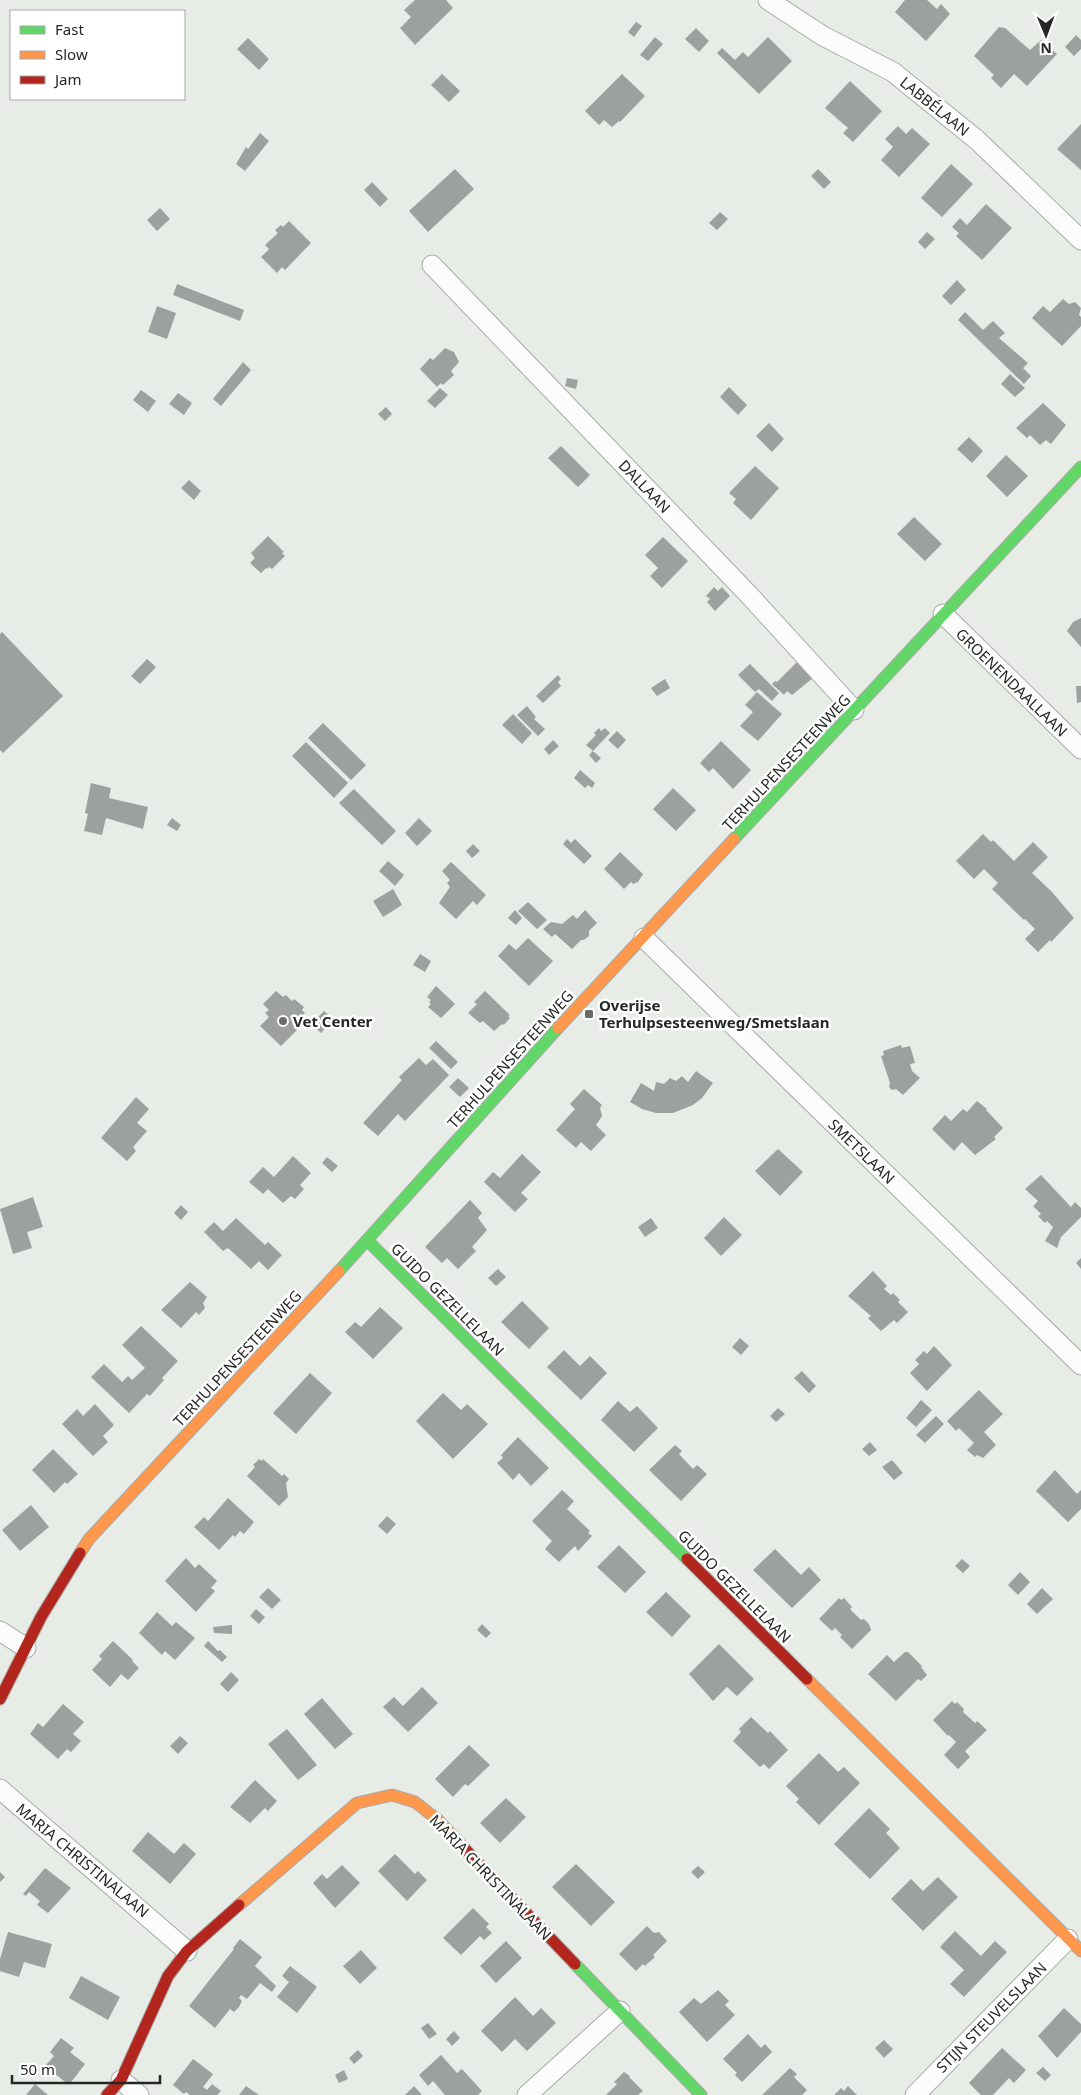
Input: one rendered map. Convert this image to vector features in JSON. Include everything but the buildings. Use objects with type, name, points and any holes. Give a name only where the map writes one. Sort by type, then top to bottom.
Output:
[{"type":"street","name":"LABBÉLAAN","points":[[768,0],[822,36],[893,72],[977,140],[1081,240]]},
{"type":"street","name":"DALLAAN","points":[[432,265],[749,595],[854,710]]},
{"type":"street","name":"TERHULPENSESTEENWEG","points":[[0,1699],[68,1569],[89,1539],[368,1241],[510,1080],[1081,467]]},
{"type":"street","name":"GROENENDAALLAAN","points":[[943,614],[1081,749]]},
{"type":"street","name":"SMETSLAAN","points":[[644,938],[1081,1365]]},
{"type":"street","name":"GUIDO GEZELLELAAN","points":[[368,1241],[1074,1945]]},
{"type":"street","points":[[0,1631],[26,1648]]},
{"type":"street","name":"MARIA CHRISTINALAAN","points":[[0,1789],[187,1951]]},
{"type":"street","name":"MARIA CHRISTINALAAN","points":[[121,2080],[168,1976],[187,1951],[357,1803],[392,1795],[415,1802],[438,1820],[701,2095]]},
{"type":"street","name":"STIJN STEUVELSLAAN","points":[[915,2095],[1074,1945]]},
{"type":"street","points":[[527,2095],[620,2011]]},
{"type":"street","points":[[106,2095],[121,2080],[139,2095]]},
{"type":"traffic: fast","points":[[734,839],[1081,467]]},
{"type":"traffic: fast","points":[[339,1271],[558,1028]]},
{"type":"traffic: fast","points":[[368,1241],[687,1559]]},
{"type":"traffic: fast","points":[[575,1964],[701,2095]]},
{"type":"traffic: slow","points":[[558,1028],[734,839]]},
{"type":"traffic: slow","points":[[80,1553],[89,1539],[339,1271]]},
{"type":"traffic: slow","points":[[807,1679],[1081,1951]]},
{"type":"traffic: slow","points":[[239,1905],[357,1803],[392,1795],[415,1802],[438,1820],[464,1848]]},
{"type":"traffic: jam","points":[[0,1699],[41,1617],[80,1553]]},
{"type":"traffic: jam","points":[[687,1559],[807,1679]]},
{"type":"traffic: jam","points":[[464,1848],[575,1964]]},
{"type":"traffic: jam","points":[[107,2095],[121,2080],[168,1976],[187,1951],[239,1905]]},
{"type":"place","name":"Overijse Terhulpsesteenweg/Smetslaan","points":[[589,1014]]},
{"type":"place","name":"Vet Center","points":[[283,1021]]}]
